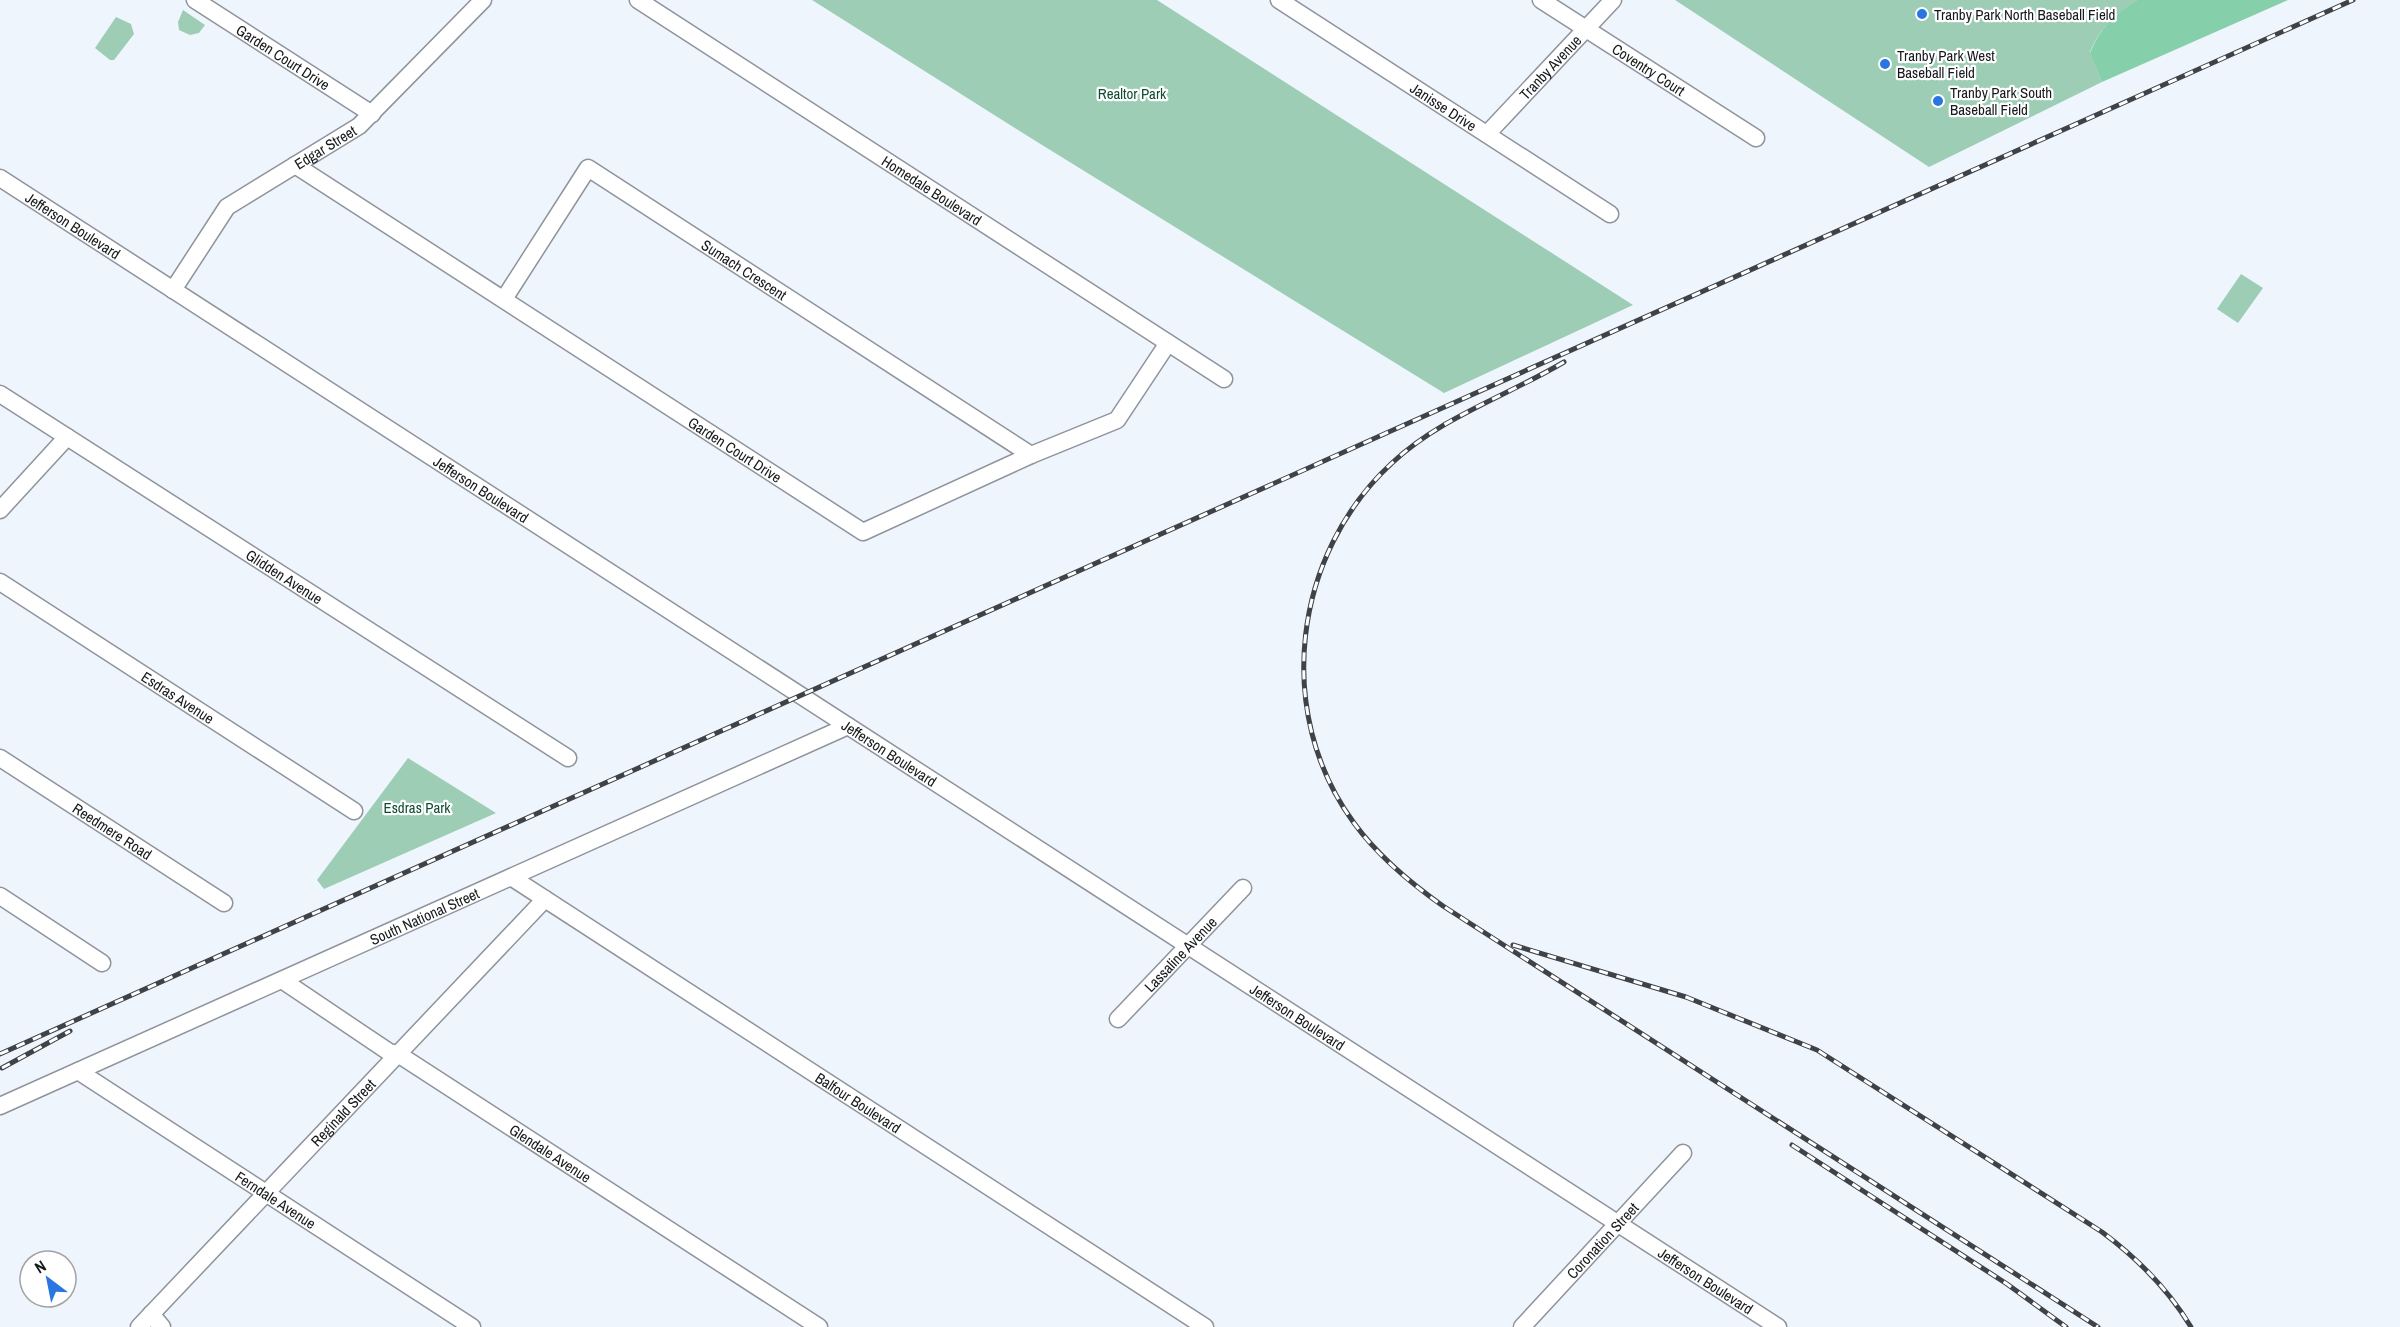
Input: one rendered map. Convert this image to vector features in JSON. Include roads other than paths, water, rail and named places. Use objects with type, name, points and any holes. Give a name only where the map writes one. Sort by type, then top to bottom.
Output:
[{"type":"street","name":"Garden Court Drive","points":[[195,0],[372,114]]},
{"type":"street","name":"Edgar Street","points":[[173,290],[227,207],[359,126],[483,0]]},
{"type":"street","name":"Homedale Boulevard","points":[[638,0],[1224,379]]},
{"type":"street","name":"Janisse Drive","points":[[1279,0],[1610,214]]},
{"type":"street","name":"Coventry Court","points":[[1541,0],[1756,138]]},
{"type":"street","name":"Tranby Avenue","points":[[1487,134],[1584,28],[1613,0]]},
{"type":"street","name":"Garden Court Drive","points":[[296,165],[863,532],[1031,455],[1117,420],[1168,343]]},
{"type":"street","name":"Sumach Crescent","points":[[504,299],[588,168],[1031,455]]},
{"type":"street","name":"Jefferson Boulevard","points":[[0,178],[1778,1327]]},
{"type":"street","name":"Glidden Avenue","points":[[0,394],[568,758]]},
{"type":"street","points":[[0,510],[68,437]]},
{"type":"street","name":"Esdras Avenue","points":[[0,582],[354,811]]},
{"type":"street","name":"South National Street","points":[[0,1106],[848,726]]},
{"type":"street","name":"Reedmere Road","points":[[0,758],[224,903]]},
{"type":"street","name":"Balfour Boulevard","points":[[511,877],[1205,1327]]},
{"type":"street","name":"Lassaline Avenue","points":[[1118,1019],[1243,888]]},
{"type":"street","points":[[0,896],[102,963]]},
{"type":"street","name":"Reginald Street","points":[[139,1327],[545,899]]},
{"type":"street","name":"Glendale Avenue","points":[[282,980],[389,1052],[398,1054],[819,1327]]},
{"type":"street","name":"Ferndale Avenue","points":[[78,1071],[472,1327]]},
{"type":"street","name":"Coronation Street","points":[[1522,1327],[1616,1223],[1683,1154]]},
{"type":"street","points":[[151,1314],[162,1327]]},
{"type":"railway","points":[[0,1054],[2353,0]]},
{"type":"railway","points":[[1564,362],[1453,420],[1411,447],[1392,463],[1359,500],[1333,542],[1315,588],[1306,636],[1304,685],[1312,733],[1328,780],[1354,823],[1373,847],[1406,878],[1443,906],[2098,1327]]},
{"type":"railway","points":[[1513,945],[1686,997],[1817,1050],[2102,1232],[2151,1275],[2191,1327]]},
{"type":"railway","points":[[2,1068],[70,1031]]},
{"type":"railway","points":[[1792,1145],[2007,1284],[2066,1327]]},
{"type":"place","name":"Tranby Park North Baseball Field","points":[[1922,14]]},
{"type":"place","name":"Tranby Park West Baseball Field","points":[[1885,64]]},
{"type":"place","name":"Tranby Park South Baseball Field","points":[[1938,101]]},
{"type":"park label","name":"Realtor Park","points":[[1132,93]]},
{"type":"park label","name":"Esdras Park","points":[[417,807]]}]
